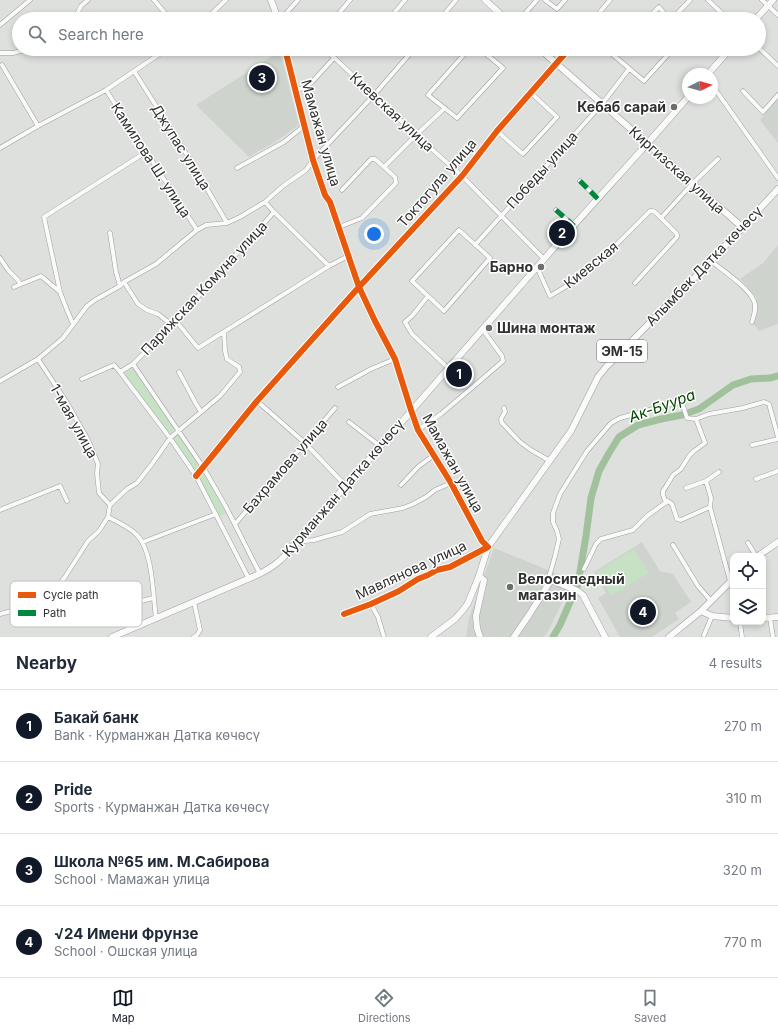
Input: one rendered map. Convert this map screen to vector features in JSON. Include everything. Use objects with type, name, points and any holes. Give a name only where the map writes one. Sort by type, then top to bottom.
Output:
[{"type":"main road","points":[[272,0],[276,12]]},
{"type":"main road","points":[[485,0],[498,12]]},
{"type":"main road","points":[[762,12],[773,0]]},
{"type":"main road","name":"Мамажан улица","points":[[287,56],[313,160],[325,195],[330,202],[359,287],[395,358],[418,430],[451,484],[482,541],[488,547]]},
{"type":"main road","name":"Киргизская улица","points":[[548,56],[742,227]]},
{"type":"main road","points":[[713,68],[724,56]]},
{"type":"main road","name":"Курманжан Датка көчөсү","points":[[142,625],[260,574],[268,570],[288,554],[296,542],[411,410],[682,104]]},
{"type":"main road","name":"Алымбек Датка көчөсү","points":[[431,637],[446,627],[463,610],[472,594],[488,547],[571,431],[598,377],[606,367],[711,261],[778,189]]},
{"type":"main road","points":[[762,553],[778,542]]},
{"type":"main road","points":[[479,576],[484,580],[476,616],[477,628],[480,637]]},
{"type":"main road","points":[[514,637],[551,580],[582,595],[589,606],[603,636]]},
{"type":"main road","points":[[668,637],[701,611],[730,582]]},
{"type":"main road","points":[[701,611],[712,616],[730,618]]},
{"type":"main road","points":[[766,618],[778,618]]},
{"type":"main road","name":"Курманжан Датка көчөсү","points":[[112,637],[136,627]]},
{"type":"street","points":[[16,12],[30,0]]},
{"type":"street","points":[[78,12],[81,6],[88,0]]},
{"type":"street","points":[[154,0],[164,12]]},
{"type":"street","points":[[213,12],[226,0]]},
{"type":"street","points":[[288,12],[298,0]]},
{"type":"street","points":[[340,12],[350,0]]},
{"type":"street","points":[[395,12],[405,0]]},
{"type":"street","points":[[446,12],[456,0]]},
{"type":"street","points":[[526,12],[537,0]]},
{"type":"street","points":[[546,0],[557,9],[565,0]]},
{"type":"street","points":[[600,12],[610,0]]},
{"type":"street","points":[[677,12],[690,0]]},
{"type":"street","points":[[708,0],[721,12]]},
{"type":"street","points":[[762,0],[778,15]]},
{"type":"street","points":[[654,12],[659,7],[664,12]]},
{"type":"street","points":[[0,25],[12,15]]},
{"type":"street","points":[[0,53],[12,53]]},
{"type":"street","points":[[766,55],[778,66]]},
{"type":"street","points":[[0,148],[106,90],[156,56]]},
{"type":"street","points":[[295,90],[305,87],[312,82],[333,56]]},
{"type":"street","name":"Киевская улица","points":[[333,56],[416,135],[462,176],[544,259]]},
{"type":"street","points":[[0,381],[38,359],[63,338],[87,306],[95,300],[156,264],[197,230],[206,225],[227,223],[240,217],[265,202],[283,186],[306,170],[313,160],[374,95],[408,56]]},
{"type":"street","points":[[463,56],[428,95],[457,118],[503,68],[488,56]]},
{"type":"street","name":"Токтогула улица","points":[[196,476],[257,401],[359,287],[462,176],[497,131],[562,56]]},
{"type":"street","points":[[614,56],[644,82],[667,56]]},
{"type":"street","points":[[2,66],[38,126]]},
{"type":"street","name":"Победы улица","points":[[475,245],[602,104],[629,69]]},
{"type":"street","name":"Джупас улица","points":[[134,71],[192,163],[227,223]]},
{"type":"street","name":"Камилова Ш. улица","points":[[106,90],[197,230]]},
{"type":"street","points":[[743,91],[763,112],[778,95]]},
{"type":"street","points":[[497,131],[523,154],[557,117],[531,93]]},
{"type":"street","points":[[718,93],[778,178]]},
{"type":"street","points":[[384,167],[445,108]]},
{"type":"street","points":[[237,168],[284,142],[304,126]]},
{"type":"street","points":[[73,324],[60,292],[44,217],[146,152]]},
{"type":"street","points":[[339,227],[362,218],[396,183],[395,177],[376,160],[371,159],[342,190]]},
{"type":"street","points":[[635,283],[678,235],[661,218],[692,184],[718,159]]},
{"type":"street","points":[[580,181],[598,199]]},
{"type":"street","points":[[265,202],[329,266]]},
{"type":"street","points":[[556,210],[574,226]]},
{"type":"street","name":"Киевская","points":[[537,267],[550,296],[570,284],[592,264],[606,255],[650,211],[661,218]]},
{"type":"street","name":"Парижская Комуна улица","points":[[120,372],[133,364],[176,321],[274,212]]},
{"type":"street","points":[[459,230],[475,245],[490,258],[444,311],[412,281],[459,230]]},
{"type":"street","points":[[110,233],[116,272],[120,286]]},
{"type":"street","points":[[176,321],[198,348],[329,266],[348,256]]},
{"type":"street","points":[[0,258],[20,284]]},
{"type":"street","points":[[711,261],[740,284],[751,295],[755,302],[755,311],[752,322]]},
{"type":"street","points":[[14,287],[41,276],[60,292]]},
{"type":"street","points":[[124,282],[138,304],[147,310],[158,314],[172,325]]},
{"type":"street","points":[[428,296],[412,316],[405,322],[412,334],[448,368]]},
{"type":"street","points":[[418,430],[441,414],[482,380],[502,361],[502,356],[483,330]]},
{"type":"street","points":[[62,581],[88,541],[100,531],[108,517],[110,505],[137,483],[170,438],[220,396],[240,372],[238,367],[227,358],[224,332]]},
{"type":"street","points":[[338,387],[395,358]]},
{"type":"street","name":"1-мая улица","points":[[38,359],[67,403],[88,440],[98,464],[97,474],[99,493],[110,505]]},
{"type":"street","points":[[133,364],[203,467],[235,524],[260,574]]},
{"type":"street","points":[[82,379],[114,365],[120,372],[170,438],[196,476],[249,579]]},
{"type":"street","points":[[179,372],[201,412]]},
{"type":"street","points":[[257,401],[304,443],[346,486]]},
{"type":"street","points":[[551,580],[549,577],[559,539],[553,522],[553,513],[560,494],[587,452],[611,423],[620,418],[675,403],[682,403],[687,418],[696,419],[709,414],[743,408],[764,402],[769,404],[778,438],[752,445]]},
{"type":"street","name":"Бахрамова улица","points":[[235,524],[335,408]]},
{"type":"street","points":[[504,408],[505,412],[501,422],[520,442],[550,461]]},
{"type":"street","points":[[666,503],[663,495],[667,485],[689,456],[705,443],[696,419]]},
{"type":"street","points":[[349,422],[380,446]]},
{"type":"street","points":[[401,485],[418,466],[434,456]]},
{"type":"street","points":[[756,479],[778,471]]},
{"type":"street","points":[[686,488],[706,481],[719,472]]},
{"type":"street","points":[[706,481],[711,498],[710,507],[730,573]]},
{"type":"street","points":[[296,542],[314,540],[342,532],[370,514],[403,508],[426,497],[435,490],[451,484]]},
{"type":"street","points":[[0,510],[60,486],[67,501]]},
{"type":"street","points":[[584,569],[596,544],[601,539],[633,530],[647,516],[668,501],[670,502],[677,519],[679,520],[710,507]]},
{"type":"street","points":[[143,542],[216,514]]},
{"type":"street","points":[[108,517],[136,534],[143,542],[148,552],[156,619]]},
{"type":"street","points":[[748,543],[755,553]]},
{"type":"street","points":[[673,545],[698,586],[711,601]]},
{"type":"street","name":"Мавлянова улица","points":[[344,614],[400,591],[418,579],[437,570],[450,567],[488,547]]},
{"type":"street","points":[[142,601],[154,598]]},
{"type":"street","points":[[194,602],[200,630],[194,637]]},
{"type":"street","points":[[371,604],[378,617],[384,637]]},
{"type":"street","points":[[0,614],[10,611]]},
{"type":"street","points":[[704,635],[712,616]]},
{"type":"street","points":[[770,618],[772,637]]},
{"type":"street","points":[[740,625],[742,637]]},
{"type":"shaded area","points":[[272,56],[281,56],[299,125],[278,140],[249,157],[196,105]]},
{"type":"shaded area","points":[[778,98],[778,143],[760,120]]},
{"type":"shaded area","points":[[778,245],[778,324],[759,331],[754,324],[758,310],[756,297],[740,279],[763,263]]},
{"type":"shaded area","points":[[642,542],[660,571],[673,574],[691,602],[675,613],[679,619],[652,637],[620,637],[598,598],[606,593],[594,572]]},
{"type":"shaded area","points":[[494,548],[570,579],[565,596],[549,630],[544,637],[466,637],[469,618]]},
{"type":"green space","points":[[133,368],[175,430],[169,434],[124,373]]},
{"type":"green space","points":[[179,433],[201,467],[195,471],[172,438]]},
{"type":"green space","points":[[203,472],[227,513],[219,517],[198,478]]},
{"type":"green space","points":[[634,549],[649,573],[611,596],[597,572]]},
{"type":"waterway","name":"Ак-Буура","points":[[553,637],[560,625],[578,584],[591,498],[599,471],[619,437],[638,425],[682,415],[699,409],[733,385],[751,379],[778,376]]},
{"type":"marked path","points":[[580,181],[598,199]]},
{"type":"marked path","points":[[556,210],[574,226]]},
{"type":"cycle path","points":[[287,56],[313,160],[325,195],[330,202],[359,287],[395,359],[418,430],[451,483],[482,541],[488,547],[450,567],[437,570],[418,579],[399,591],[344,614]]},
{"type":"cycle path","points":[[196,476],[257,401],[359,287],[462,176],[497,131],[563,56]]},
{"type":"place","name":"Школа №65 им. М.Сабирова","points":[[262,78]]},
{"type":"place","name":"Кебаб сарай","points":[[674,107]]},
{"type":"place","name":"Pride","points":[[562,233]]},
{"type":"place","name":"Барно","points":[[541,267]]},
{"type":"place","name":"Шина монтаж","points":[[489,328]]},
{"type":"place","name":"Бакай банк","points":[[459,374]]},
{"type":"place","name":"Велосипедный магазин","points":[[510,587]]},
{"type":"place","name":"√24 Имени Фрунзе","points":[[643,612]]}]
